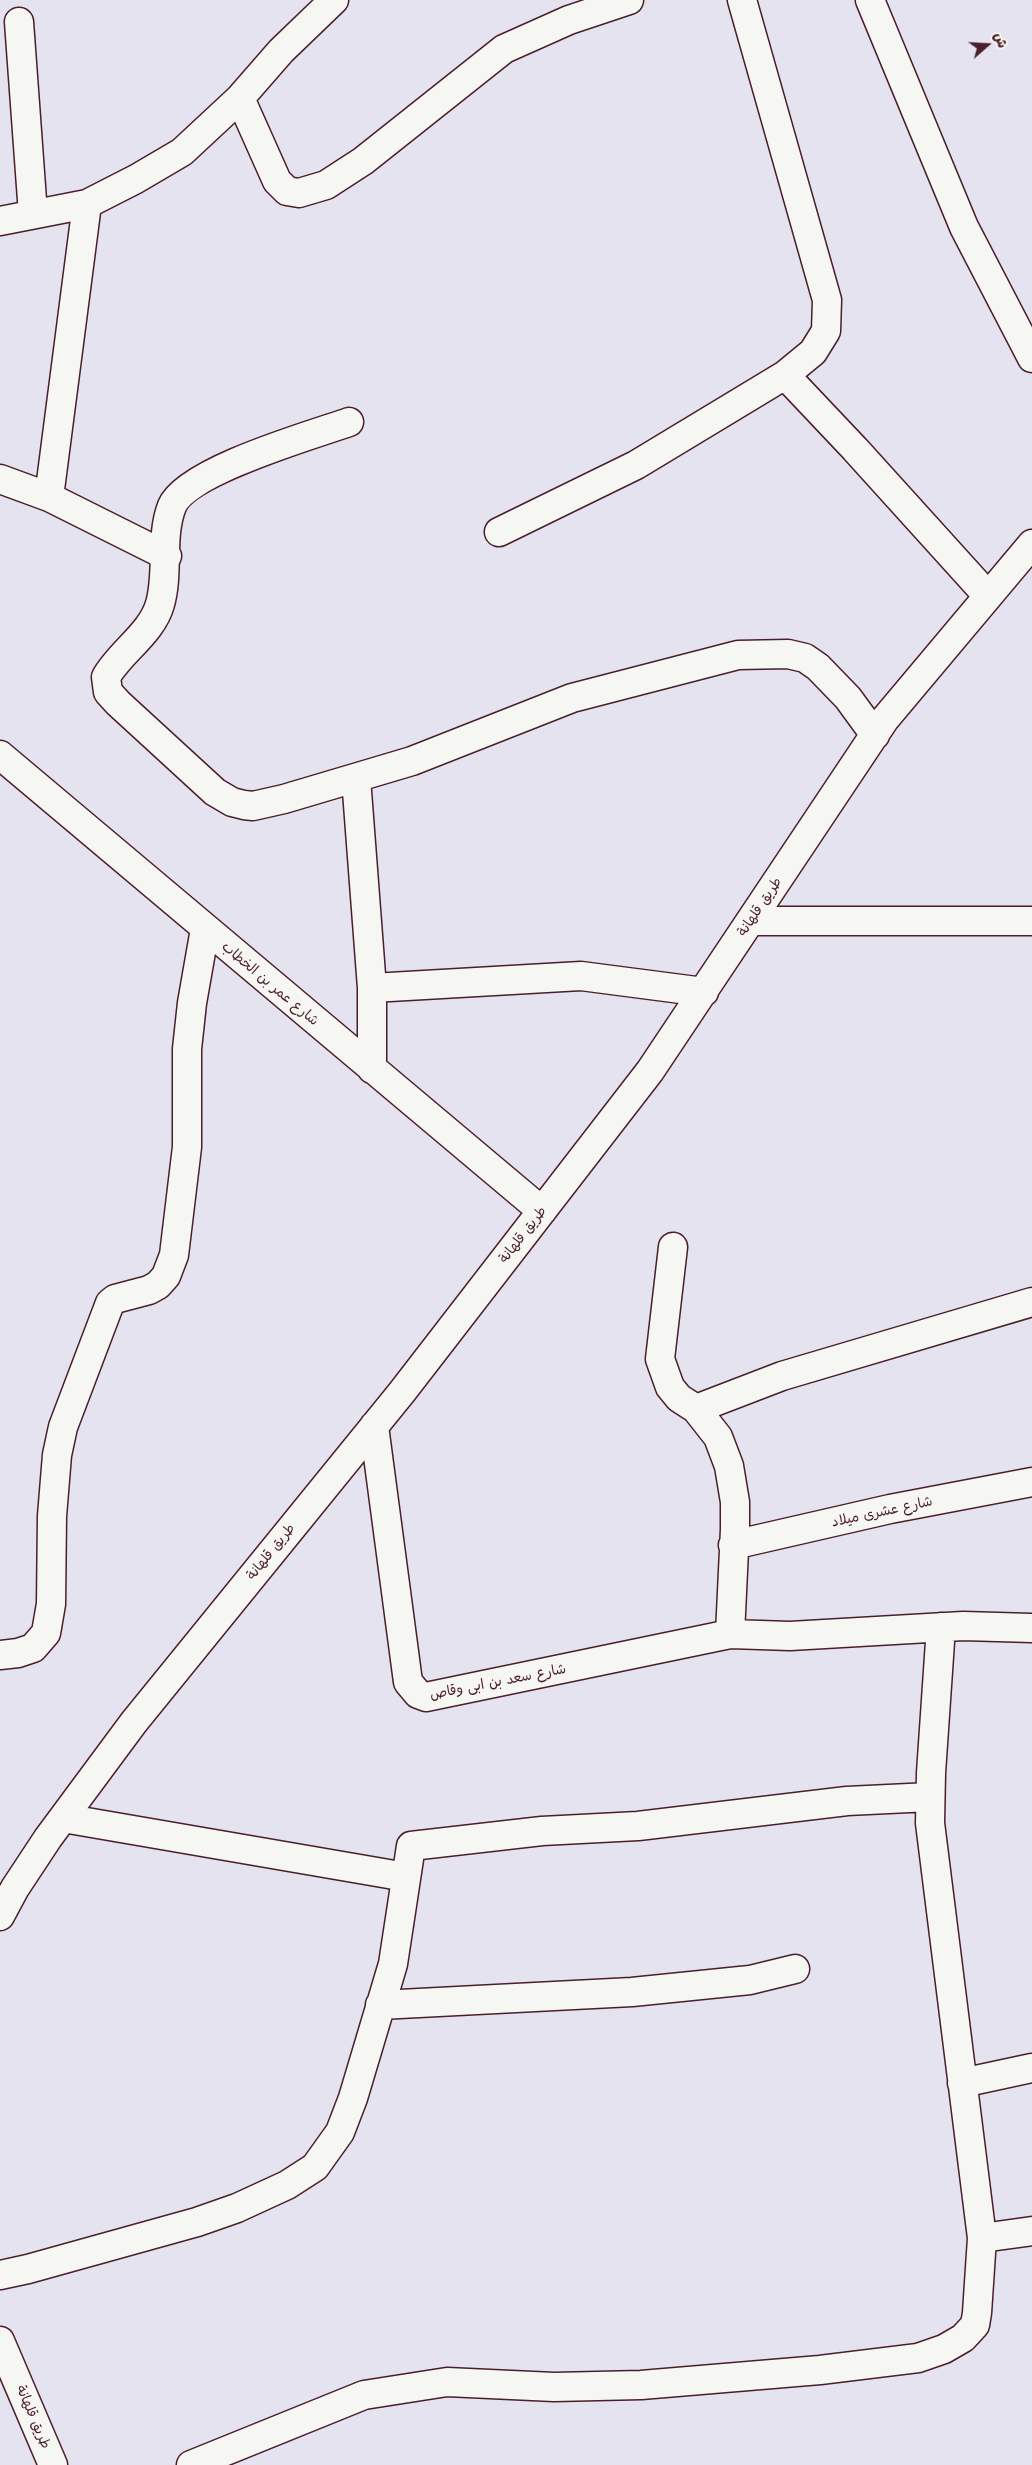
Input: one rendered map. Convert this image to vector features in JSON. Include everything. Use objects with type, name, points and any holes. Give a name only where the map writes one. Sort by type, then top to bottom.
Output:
[{"type":"street","points":[[0,221],[87,204],[136,179],[182,152],[240,98],[281,51],[334,0]]},
{"type":"street","points":[[240,98],[277,181],[287,191],[310,191],[326,185],[363,161],[504,49],[569,20],[629,0]]},
{"type":"street","points":[[498,532],[636,465],[785,376],[813,352],[826,331],[827,300],[742,0]]},
{"type":"street","points":[[870,0],[964,227],[1032,358]]},
{"type":"street","points":[[19,22],[34,214]]},
{"type":"street","points":[[49,498],[87,204]]},
{"type":"street","points":[[785,376],[855,449],[988,596]]},
{"type":"street","points":[[349,422],[261,453],[186,489],[172,508],[167,534],[167,556],[160,605],[146,628],[106,677],[108,692],[215,792],[232,802],[253,806],[263,804],[412,760],[572,698],[738,655],[788,654],[805,658],[818,667],[848,698],[875,735]]},
{"type":"street","points":[[0,479],[49,498],[167,556]]},
{"type":"street","name":"طريق قلهانة","points":[[0,1916],[6,1893],[134,1722],[374,1426],[650,1071],[885,719],[1032,544]]},
{"type":"street","name":"شارع عمر بن الخطاب","points":[[0,755],[542,1210]]},
{"type":"street","points":[[356,778],[372,988],[372,1069]]},
{"type":"street","points":[[751,921],[1032,920]]},
{"type":"street","points":[[0,1655],[18,1653],[33,1648],[46,1633],[51,1604],[52,1516],[57,1455],[63,1427],[86,1371],[110,1303],[115,1299],[150,1290],[158,1285],[166,1276],[174,1255],[187,1147],[188,1049],[192,1003],[205,929]]},
{"type":"street","points":[[372,988],[581,976],[704,992]]},
{"type":"street","points":[[673,1247],[660,1359],[670,1387],[679,1398],[696,1409],[718,1437],[729,1466],[735,1502],[730,1634]]},
{"type":"street","points":[[696,1409],[782,1376],[887,1343],[1032,1302]]},
{"type":"street","name":"شارع سعد بن ابى وقاص","points":[[374,1426],[408,1682],[418,1694],[435,1696],[730,1634],[790,1636],[941,1627],[1032,1628]]},
{"type":"street","name":"شارع عشرى ميلاد","points":[[733,1545],[890,1509],[1032,1482]]},
{"type":"street","points":[[191,2465],[364,2395],[447,2382],[554,2387],[641,2385],[820,2370],[918,2358],[944,2349],[963,2338],[975,2325],[982,2238],[930,1822],[941,1627]]},
{"type":"street","points":[[0,2274],[28,2269],[197,2222],[237,2208],[278,2189],[315,2167],[340,2132],[393,1964],[411,1846],[542,1831],[638,1826],[847,1801],[930,1797]]},
{"type":"street","points":[[64,1818],[406,1877]]},
{"type":"street","points":[[380,2004],[632,1992],[750,1980],[795,1969]]},
{"type":"street","points":[[962,2083],[1032,2068]]},
{"type":"street","points":[[982,2238],[1032,2231]]},
{"type":"street","name":"طريق قلهانة","points":[[0,2341],[7,2379],[53,2465]]}]
